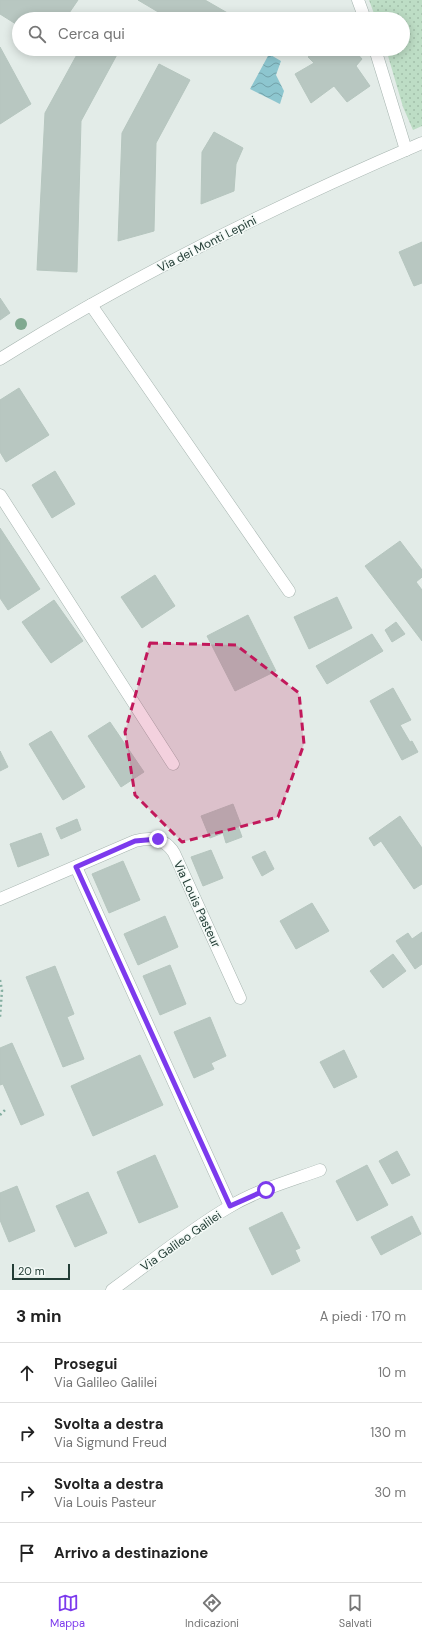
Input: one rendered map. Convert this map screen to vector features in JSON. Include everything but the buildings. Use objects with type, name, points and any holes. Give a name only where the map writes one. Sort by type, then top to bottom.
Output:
[{"type":"street","points":[[358,0],[362,12]]},
{"type":"street","points":[[377,56],[406,150]]},
{"type":"street","name":"Via dei Monti Lepini","points":[[0,359],[91,305],[238,228],[312,192],[422,143]]},
{"type":"street","points":[[91,305],[289,591]]},
{"type":"street","points":[[0,495],[173,764]]},
{"type":"street","name":"Via Louis Pasteur","points":[[0,899],[141,840],[158,839],[168,844],[174,853],[240,998]]},
{"type":"street","points":[[76,867],[230,1206]]},
{"type":"street","name":"Via Galileo Galilei","points":[[112,1290],[201,1225],[230,1206],[257,1193],[320,1170]]},
{"type":"path","points":[[0,980],[2,990],[0,1017]]},
{"type":"path","points":[[0,1115],[6,1109]]},
{"type":"highlighted area","points":[[150,643],[236,645],[299,693],[304,744],[278,817],[182,842],[135,795],[125,732]]},
{"type":"green space","points":[[369,0],[422,0],[422,126],[413,130],[403,107],[388,56],[410,56],[410,12],[373,12]]},
{"type":"water","points":[[268,56],[272,56],[281,61],[276,75],[284,91],[280,104],[250,89]]},
{"type":"route","points":[[158,839],[135,841],[76,867],[230,1206],[266,1190]]}]
